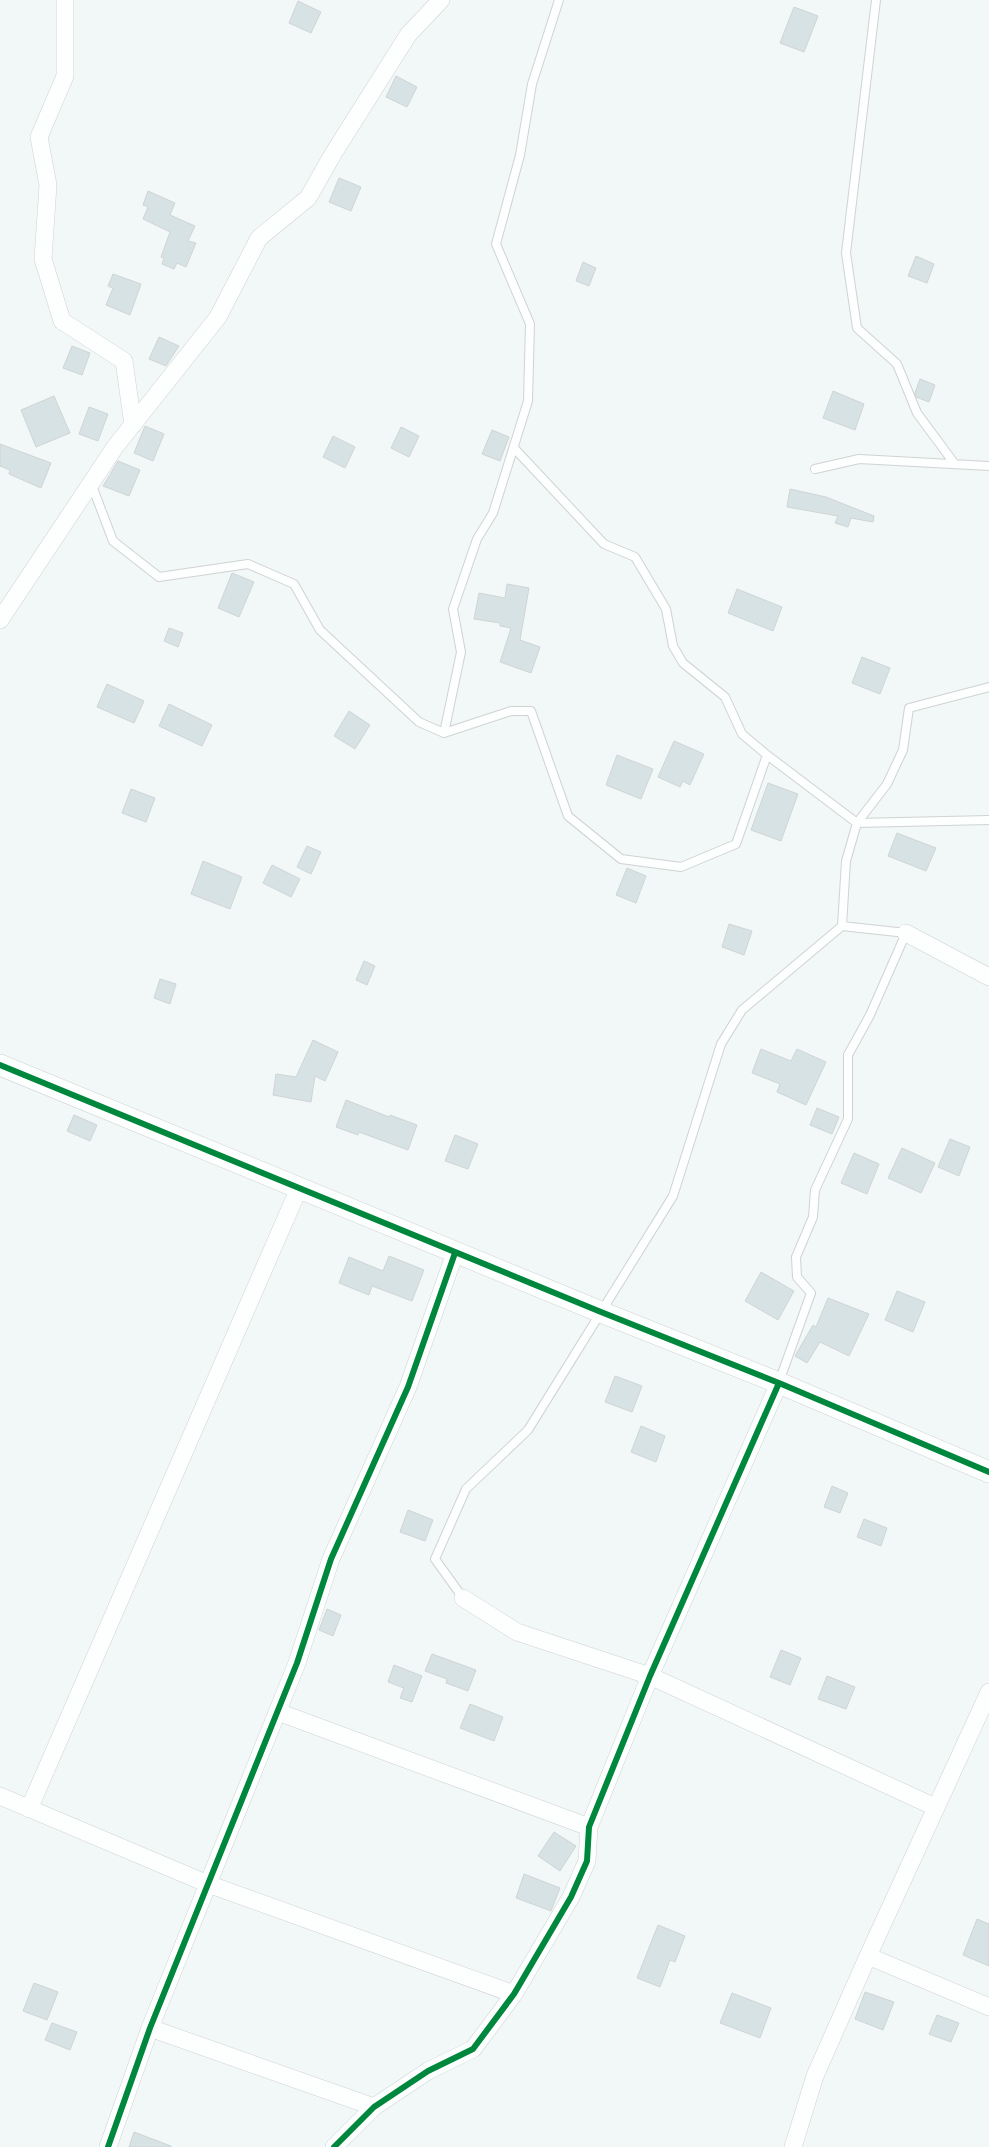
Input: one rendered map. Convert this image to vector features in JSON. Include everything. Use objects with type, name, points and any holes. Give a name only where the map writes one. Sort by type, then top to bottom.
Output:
[{"type":"street","points":[[65,0],[65,76],[39,137],[48,185],[43,259],[62,320],[124,361],[132,425]]},
{"type":"street","points":[[0,620],[115,447],[218,317],[259,238],[308,198],[333,154],[408,35],[441,0]]},
{"type":"street","points":[[906,933],[989,977]]},
{"type":"street","points":[[0,1065],[455,1253],[779,1383],[989,1472]]},
{"type":"street","points":[[29,1809],[298,1188]]},
{"type":"street","points":[[108,2147],[150,2028],[297,1664],[331,1559],[408,1387],[455,1253]]},
{"type":"street","points":[[334,2147],[374,2107],[428,2071],[473,2049],[514,1994],[571,1897],[587,1861],[589,1827],[650,1676],[779,1383]]},
{"type":"street","points":[[463,1598],[517,1632],[650,1676],[936,1807]]},
{"type":"street","points":[[796,2146],[815,2076],[868,1956],[989,1692]]},
{"type":"street","points":[[278,1712],[589,1827]]},
{"type":"street","points":[[0,1796],[208,1884],[514,1994]]},
{"type":"street","points":[[868,1956],[989,2007]]},
{"type":"street","points":[[150,2028],[374,2107]]},
{"type":"lane","points":[[444,733],[461,652],[453,609],[478,539],[493,513],[528,400],[530,324],[496,244],[520,155],[532,84],[559,0]]},
{"type":"lane","points":[[876,0],[846,253],[857,328],[897,364],[917,413],[954,463]]},
{"type":"lane","points":[[514,448],[604,544],[635,556],[666,609],[673,646],[683,663],[725,698],[742,734],[767,755],[857,823],[989,820]]},
{"type":"lane","points":[[815,469],[859,459],[989,466]]},
{"type":"lane","points":[[91,483],[112,540],[159,577],[248,564],[294,584],[320,630],[419,722],[444,733],[511,711],[531,711],[568,816],[621,859],[681,867],[736,844],[767,755]]},
{"type":"lane","points":[[842,926],[846,861],[857,823],[887,784],[894,770],[903,750],[910,708],[989,687]]},
{"type":"lane","points":[[463,1598],[436,1559],[466,1489],[528,1430],[673,1196],[721,1044],[742,1010],[842,926],[906,933],[870,1015],[848,1055],[848,1120],[815,1190],[813,1218],[796,1258],[797,1276],[811,1293],[779,1383]]},
{"type":"building","points":[[298,1],[321,12],[311,33],[289,23]]},
{"type":"building","points":[[794,7],[818,16],[804,52],[780,43]]},
{"type":"building","points":[[396,76],[417,87],[407,107],[386,97]]},
{"type":"building","points":[[339,178],[361,187],[351,211],[329,202]]},
{"type":"building","points":[[148,191],[175,203],[170,215],[195,226],[188,241],[196,243],[186,267],[177,263],[174,269],[162,264],[164,258],[161,257],[170,232],[143,219],[148,207],[143,205]]},
{"type":"building","points":[[916,256],[934,264],[927,283],[908,276]]},
{"type":"building","points":[[583,262],[596,268],[589,286],[576,281]]},
{"type":"building","points":[[113,274],[141,284],[130,315],[106,305],[113,288],[108,286]]},
{"type":"building","points":[[159,337],[179,346],[166,366],[149,359]]},
{"type":"building","points":[[72,346],[90,353],[82,375],[63,368]]},
{"type":"building","points":[[920,379],[935,385],[929,402],[916,397],[915,393]]},
{"type":"building","points":[[833,391],[864,404],[855,430],[823,418]]},
{"type":"building","points":[[54,396],[70,433],[36,447],[21,410]]},
{"type":"building","points":[[89,407],[108,414],[98,441],[79,434]]},
{"type":"building","points":[[145,426],[164,434],[153,461],[134,453]]},
{"type":"building","points":[[401,427],[419,436],[409,457],[391,448]]},
{"type":"building","points":[[492,430],[509,437],[500,461],[482,454]]},
{"type":"building","points":[[333,436],[355,447],[345,468],[323,457]]},
{"type":"building","points":[[0,444],[51,463],[41,488],[9,474],[10,470],[0,466]]},
{"type":"building","points":[[118,461],[140,470],[129,496],[103,486]]},
{"type":"building","points":[[790,489],[826,497],[874,516],[873,522],[851,518],[848,527],[835,523],[838,516],[787,507]]},
{"type":"building","points":[[232,573],[254,582],[239,617],[218,608]]},
{"type":"building","points":[[507,584],[529,588],[520,640],[540,647],[531,673],[500,662],[511,628],[500,626],[500,623],[474,619],[479,593],[505,598]]},
{"type":"building","points":[[737,589],[782,607],[773,631],[728,613]]},
{"type":"building","points":[[169,628],[183,633],[178,647],[164,641]]},
{"type":"building","points":[[862,657],[890,668],[880,694],[852,683]]},
{"type":"building","points":[[107,684],[144,701],[134,723],[97,707]]},
{"type":"building","points":[[169,704],[212,725],[202,746],[159,726]]},
{"type":"building","points":[[349,711],[370,725],[355,749],[334,736]]},
{"type":"building","points":[[674,741],[704,754],[690,785],[683,781],[680,787],[658,777]]},
{"type":"building","points":[[617,755],[653,769],[641,799],[606,785]]},
{"type":"building","points":[[768,783],[798,794],[781,841],[751,830]]},
{"type":"building","points":[[131,789],[155,798],[146,822],[122,813]]},
{"type":"building","points":[[897,833],[936,848],[926,871],[888,856]]},
{"type":"building","points":[[307,846],[321,852],[311,874],[297,867]]},
{"type":"building","points":[[203,861],[242,877],[230,909],[191,894]]},
{"type":"building","points":[[272,865],[300,879],[291,897],[263,883]]},
{"type":"building","points":[[627,868],[646,876],[636,903],[616,895]]},
{"type":"building","points":[[729,924],[752,931],[744,955],[722,947]]},
{"type":"building","points":[[364,961],[375,966],[367,985],[356,980]]},
{"type":"building","points":[[160,979],[176,984],[170,1004],[154,998]]},
{"type":"building","points":[[313,1040],[338,1052],[325,1081],[315,1076],[311,1102],[273,1095],[276,1074],[296,1077]]},
{"type":"building","points":[[761,1049],[791,1061],[797,1049],[826,1062],[806,1105],[777,1092],[780,1084],[752,1073]]},
{"type":"building","points":[[346,1100],[389,1117],[390,1115],[417,1125],[408,1150],[359,1132],[358,1135],[336,1127]]},
{"type":"building","points":[[817,1108],[839,1117],[832,1134],[810,1125]]},
{"type":"building","points":[[74,1115],[97,1125],[90,1141],[67,1131]]},
{"type":"building","points":[[455,1135],[478,1144],[468,1169],[445,1161]]},
{"type":"building","points":[[950,1139],[970,1147],[959,1176],[938,1167]]},
{"type":"building","points":[[902,1148],[935,1163],[921,1193],[888,1178]]},
{"type":"building","points":[[854,1153],[879,1164],[867,1194],[841,1183]]},
{"type":"building","points":[[389,1256],[424,1270],[412,1301],[372,1286],[369,1295],[339,1283],[349,1257],[383,1271]]},
{"type":"building","points":[[761,1272],[794,1291],[778,1320],[745,1301]]},
{"type":"building","points":[[897,1291],[925,1302],[913,1332],[885,1320]]},
{"type":"building","points":[[828,1298],[869,1314],[849,1356],[820,1342],[807,1363],[795,1356],[813,1325],[816,1327]]},
{"type":"building","points":[[615,1376],[642,1386],[632,1412],[605,1402]]},
{"type":"building","points":[[641,1426],[665,1436],[656,1462],[631,1452]]},
{"type":"building","points":[[832,1486],[848,1493],[840,1513],[824,1507]]},
{"type":"building","points":[[408,1510],[433,1520],[425,1541],[400,1532]]},
{"type":"building","points":[[864,1519],[887,1528],[881,1546],[857,1537]]},
{"type":"building","points":[[327,1609],[341,1615],[333,1636],[319,1630]]},
{"type":"building","points":[[781,1650],[801,1658],[790,1685],[770,1677]]},
{"type":"building","points":[[432,1654],[476,1670],[468,1691],[446,1683],[447,1679],[425,1671]]},
{"type":"building","points":[[394,1665],[422,1676],[412,1702],[400,1698],[404,1688],[388,1682]]},
{"type":"building","points":[[827,1676],[855,1687],[846,1709],[818,1699]]},
{"type":"building","points":[[470,1704],[503,1717],[494,1741],[460,1728]]},
{"type":"building","points":[[554,1832],[576,1846],[560,1871],[538,1856]]},
{"type":"building","points":[[524,1874],[560,1888],[551,1911],[516,1898]]},
{"type":"building","points":[[977,1919],[989,1924],[989,1966],[963,1955]]},
{"type":"building","points":[[658,1925],[685,1936],[675,1962],[670,1960],[660,1987],[637,1978]]},
{"type":"building","points":[[34,1983],[58,1992],[47,2020],[23,2011]]},
{"type":"building","points":[[865,1992],[894,2002],[883,2030],[855,2019]]},
{"type":"building","points":[[732,1993],[771,2008],[760,2038],[720,2023]]},
{"type":"building","points":[[937,2015],[959,2023],[951,2042],[929,2034]]},
{"type":"building","points":[[52,2023],[77,2032],[70,2050],[45,2040]]},
{"type":"building","points":[[134,2132],[171,2146],[171,2147],[129,2147]]},
{"type":"cycle path","points":[[0,1065],[601,1312],[779,1383],[989,1472]]},
{"type":"cycle path","points":[[108,2147],[150,2028],[297,1663],[331,1559],[408,1387],[455,1253]]},
{"type":"cycle path","points":[[334,2147],[374,2107],[428,2071],[473,2049],[514,1994],[571,1897],[587,1861],[589,1827],[650,1676],[779,1383]]}]
